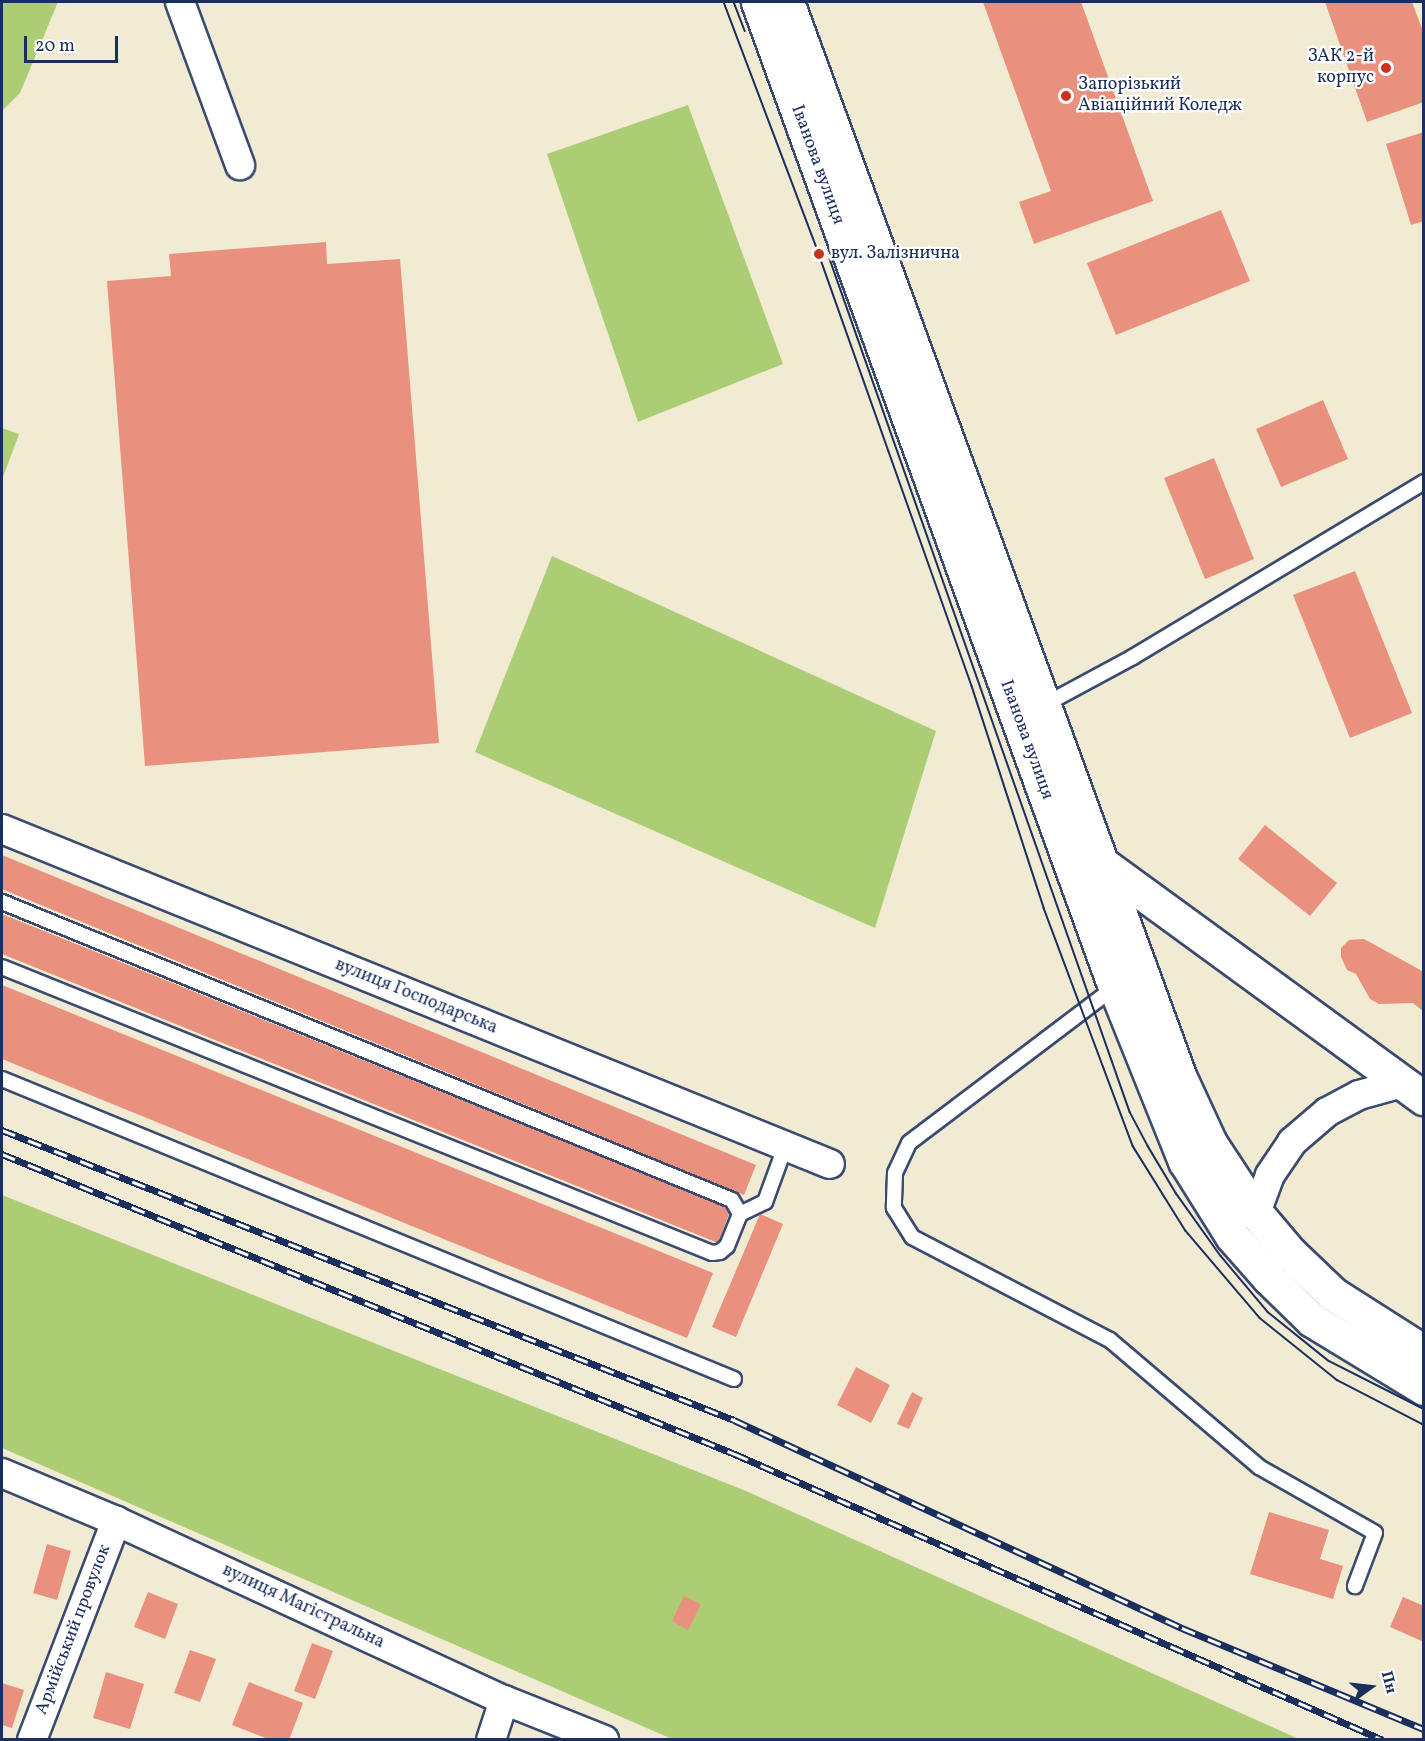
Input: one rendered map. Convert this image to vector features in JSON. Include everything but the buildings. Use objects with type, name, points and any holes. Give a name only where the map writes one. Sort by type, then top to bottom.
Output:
[{"type":"main road","name":"Іванова вулиця","points":[[758,2],[1031,711],[1104,865],[1180,1078],[1210,1143],[1256,1213],[1290,1253],[1333,1294],[1424,1352]]},
{"type":"main road","name":"Іванова вулиця","points":[[787,2],[1031,711],[1061,836],[1115,987],[1185,1161],[1232,1236],[1269,1278],[1312,1320],[1424,1388]]},
{"type":"main road","points":[[1104,865],[1417,1089]]},
{"type":"street","points":[[180,2],[240,165]]},
{"type":"street","name":"вулиця Господарська","points":[[2,828],[830,1164]]},
{"type":"street","points":[[1061,836],[1104,865]]},
{"type":"street","points":[[1256,1213],[1270,1175],[1292,1143],[1327,1112],[1359,1095],[1417,1089]]},
{"type":"street","name":"вулиця Магістральна","points":[[2,1473],[116,1521],[504,1700],[604,1740]]},
{"type":"street","name":"Армійський провулок","points":[[32,1740],[116,1521]]},
{"type":"street","points":[[491,1740],[504,1700]]},
{"type":"lane","points":[[1031,711],[1133,657],[1424,482]]},
{"type":"lane","points":[[2,902],[732,1200],[740,1214]]},
{"type":"lane","points":[[2,967],[712,1253],[720,1252],[727,1246],[740,1214],[765,1202],[785,1147]]},
{"type":"lane","points":[[1115,987],[909,1143],[894,1173],[894,1208],[912,1237],[1110,1340],[1259,1467],[1375,1533],[1355,1586]]},
{"type":"lane","points":[[2,1079],[734,1379]]},
{"type":"green space","points":[[2,2],[58,2],[20,93],[2,111]]},
{"type":"green space","points":[[688,105],[783,364],[638,422],[547,154]]},
{"type":"green space","points":[[2,428],[19,434],[2,480]]},
{"type":"green space","points":[[552,556],[936,731],[875,928],[475,752]]},
{"type":"green space","points":[[2,1195],[746,1491],[1299,1739],[672,1739],[2,1448]]},
{"type":"tram line","points":[[724,2],[819,254],[972,686],[1044,908],[1133,1146],[1186,1231],[1260,1318],[1337,1380],[1424,1425]]},
{"type":"tram line","points":[[734,2],[745,31]]},
{"type":"tram line","points":[[830,259],[1130,1112],[1176,1193],[1221,1256],[1268,1312],[1329,1361],[1424,1409]]},
{"type":"railway","points":[[2,1130],[734,1420],[1182,1628],[1424,1729]]},
{"type":"railway","points":[[2,1154],[735,1454],[1383,1740]]},
{"type":"place","name":"ЗАК 2-й корпус","points":[[1386,68]]},
{"type":"place","name":"Запорізький Авіаційний Коледж","points":[[1066,96]]},
{"type":"place","name":"вул. Залізнична","points":[[819,254]]}]
